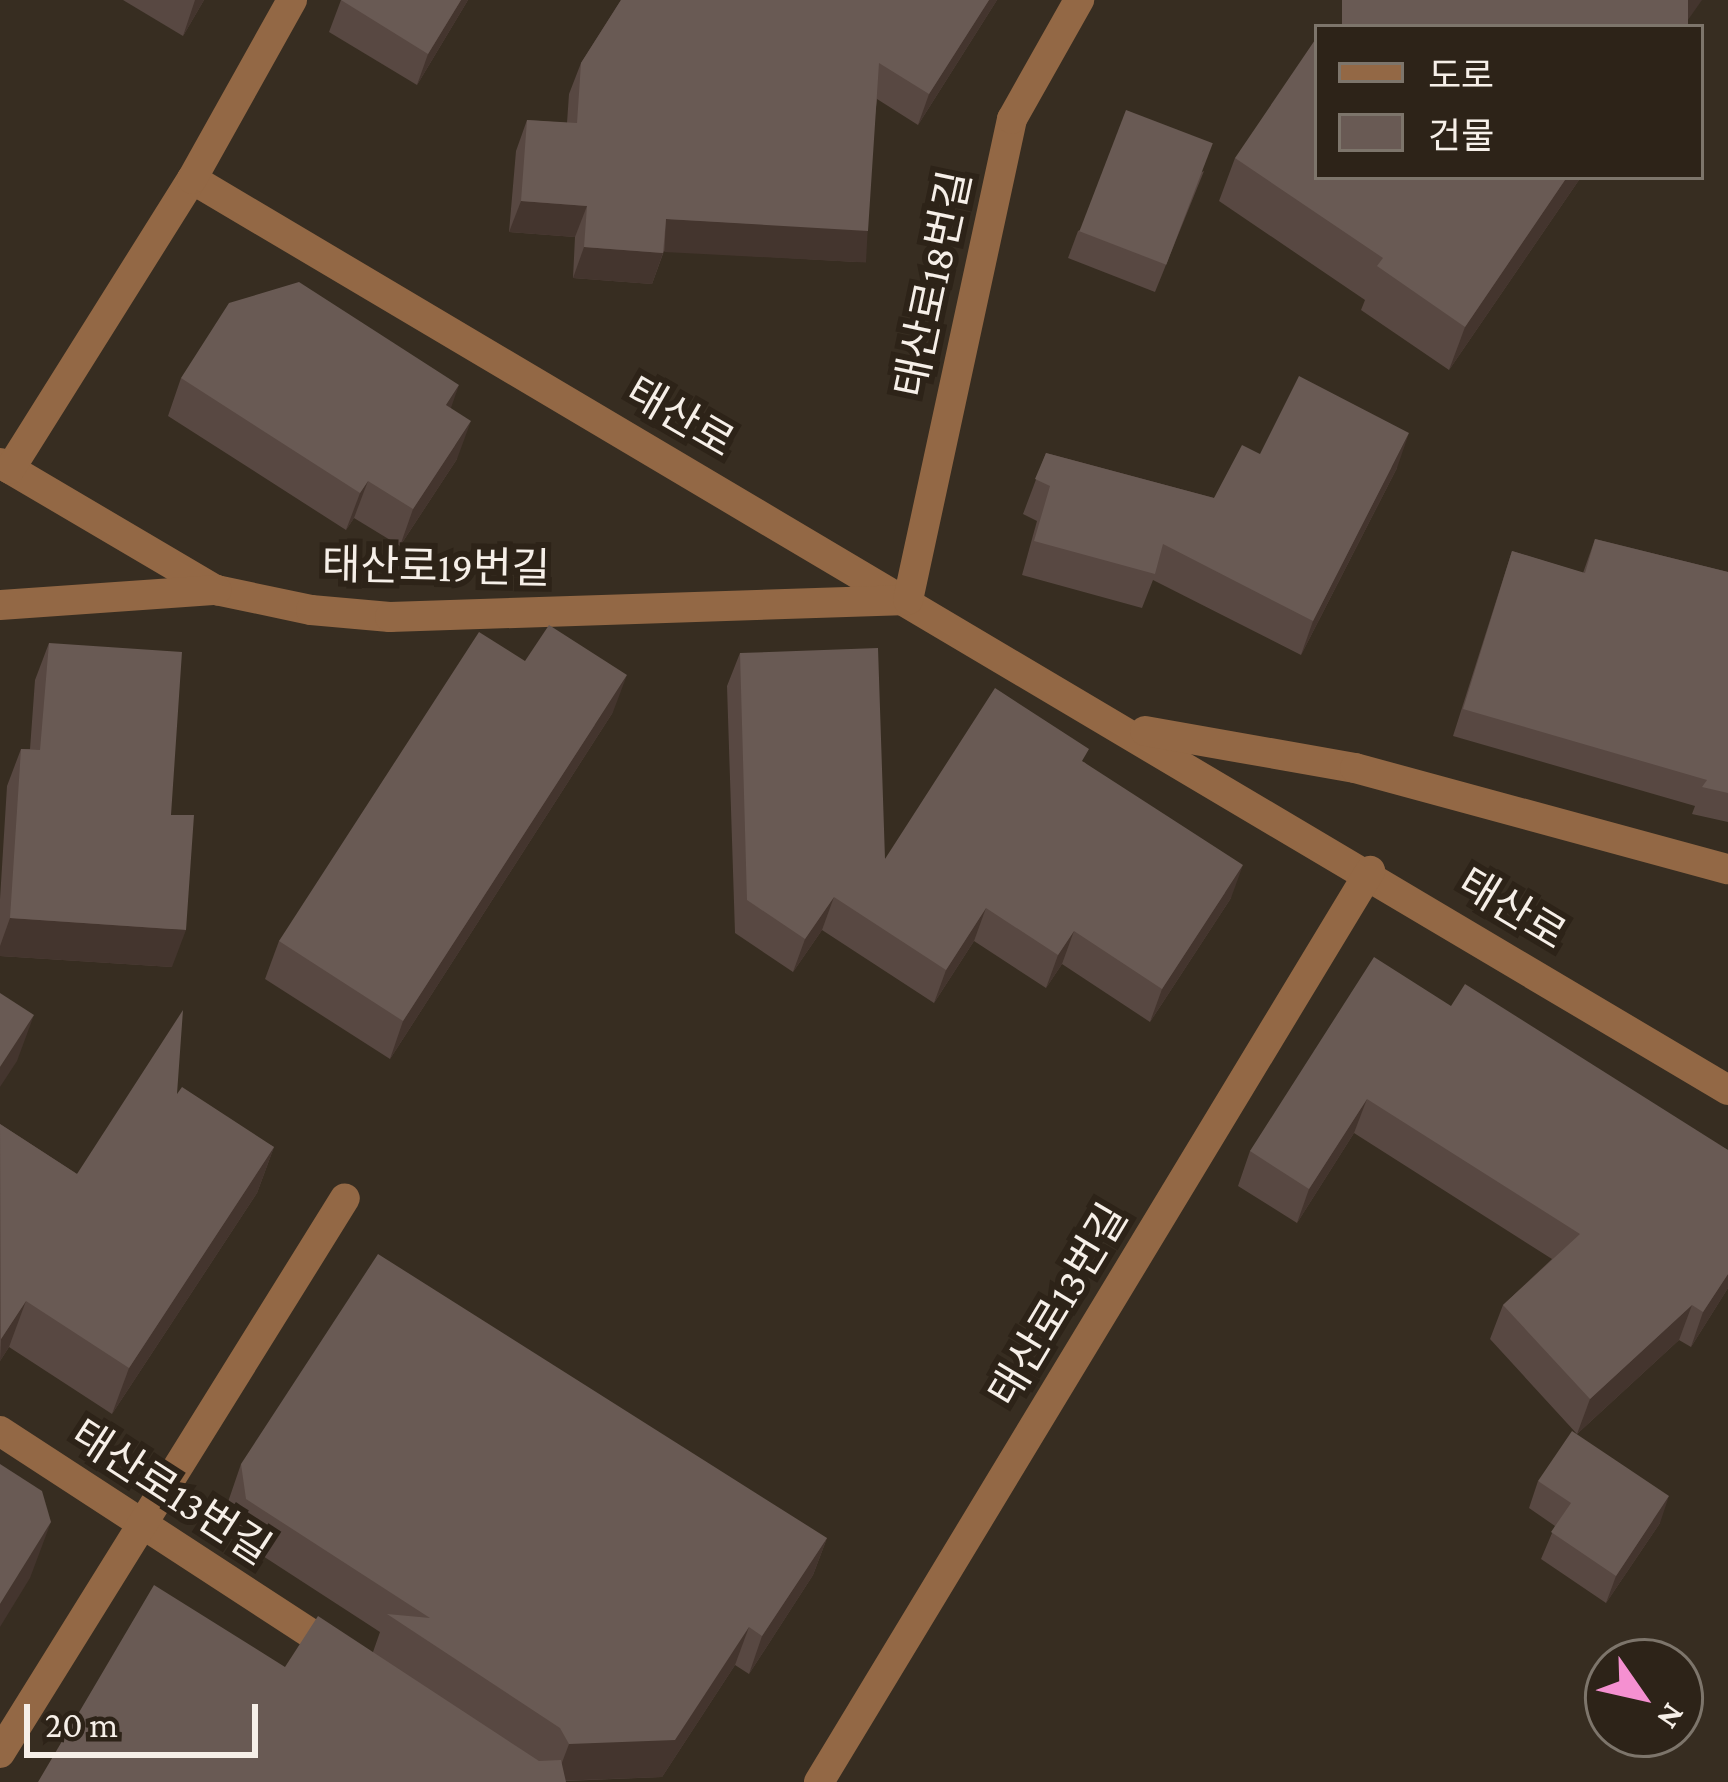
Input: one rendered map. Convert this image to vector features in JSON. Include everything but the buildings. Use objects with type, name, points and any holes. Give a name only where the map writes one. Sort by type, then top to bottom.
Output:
[{"type":"street","points":[[5,466],[192,179],[292,0]]},
{"type":"street","name":"태산로18번길","points":[[908,600],[1012,119],[1079,0]]},
{"type":"street","name":"태산로","points":[[192,179],[1370,871],[1728,1090]]},
{"type":"street","name":"태산로19번길","points":[[5,466],[216,590],[390,617],[908,600]]},
{"type":"street","points":[[0,605],[216,590]]},
{"type":"street","name":"태산로","points":[[1126,728],[1355,768],[1728,869]]},
{"type":"street","name":"태산로13번길","points":[[819,1782],[1370,871]]},
{"type":"street","points":[[0,1753],[344,1198]]},
{"type":"street","name":"태산로13번길","points":[[0,1431],[359,1665]]}]
